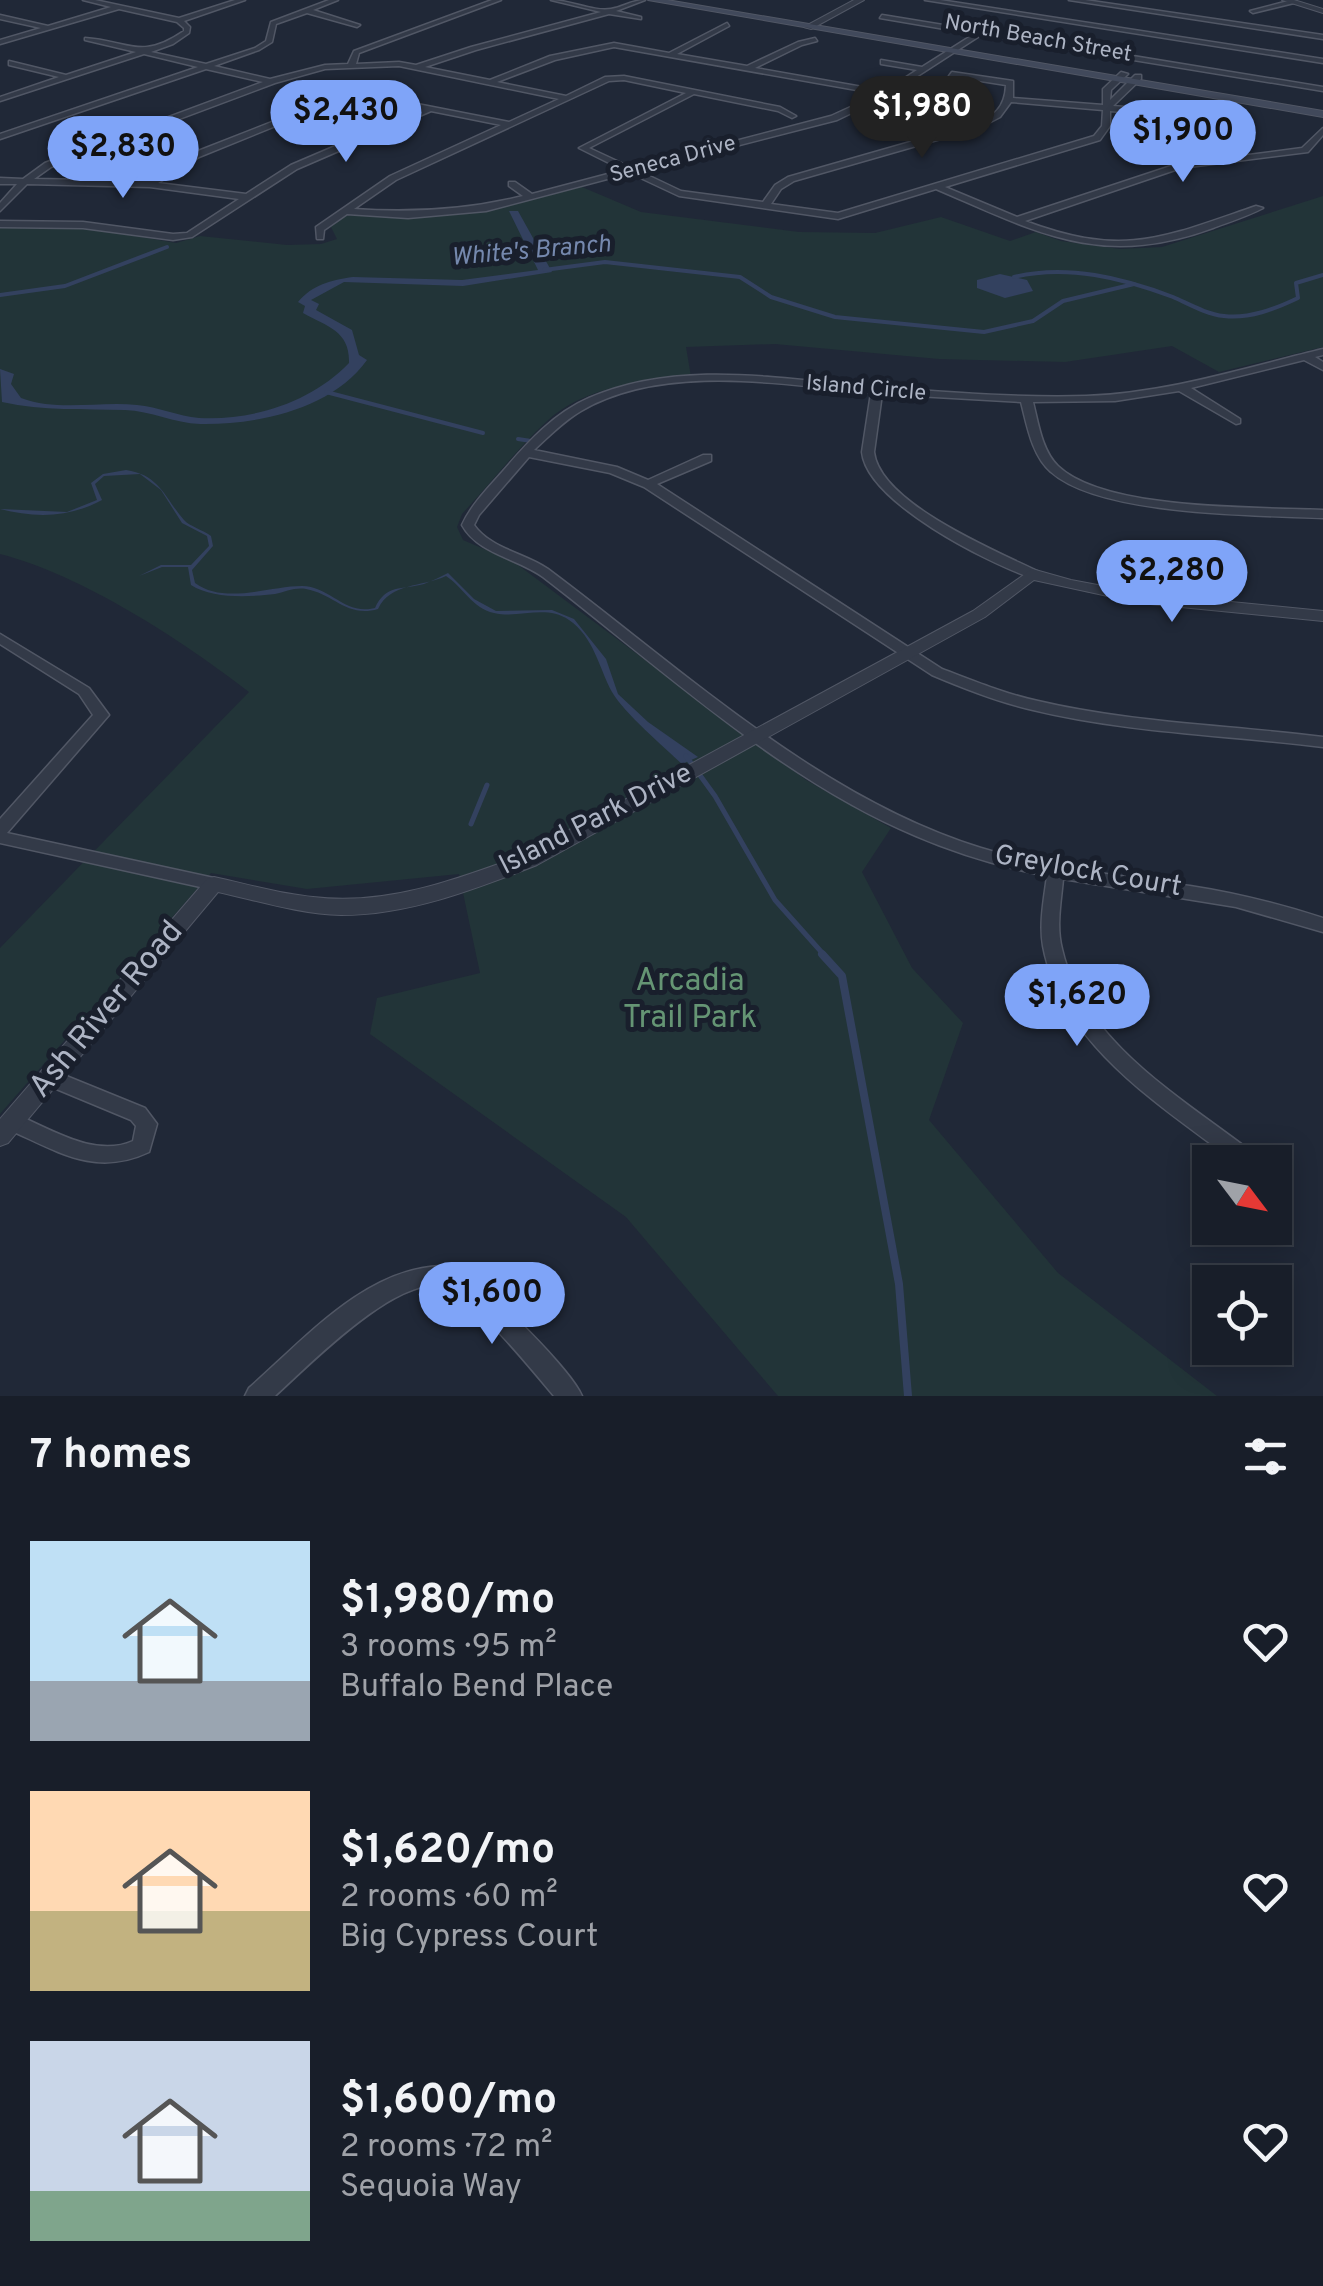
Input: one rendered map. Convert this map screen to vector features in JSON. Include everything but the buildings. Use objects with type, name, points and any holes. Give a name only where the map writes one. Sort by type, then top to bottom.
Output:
[{"type":"main road","name":"North Beach Street","points":[[652,0],[802,22]]},
{"type":"main road","name":"North Beach Street","points":[[688,0],[1323,111]]},
{"type":"street","points":[[86,0],[180,20],[242,0]]},
{"type":"street","points":[[0,137],[265,45],[272,23],[335,0]]},
{"type":"street","points":[[352,64],[356,52],[498,0]]},
{"type":"street","points":[[554,0],[639,18]]},
{"type":"street","points":[[610,10],[608,7],[626,0]]},
{"type":"street","points":[[418,67],[462,49],[642,0]]},
{"type":"street","points":[[818,8],[836,0]]},
{"type":"street","points":[[802,22],[860,0]]},
{"type":"street","points":[[928,0],[1323,62]]},
{"type":"street","points":[[1072,0],[1323,37]]},
{"type":"street","points":[[1254,11],[1289,1],[1323,10]]},
{"type":"street","points":[[0,42],[120,7]]},
{"type":"street","points":[[1075,49],[1132,9]]},
{"type":"street","points":[[306,10],[356,24]]},
{"type":"street","points":[[0,17],[49,28]]},
{"type":"street","points":[[882,17],[1323,89]]},
{"type":"street","points":[[0,98],[184,35],[187,27],[180,20]]},
{"type":"street","points":[[670,55],[727,25]]},
{"type":"street","points":[[537,31],[524,26],[550,28]]},
{"type":"street","name":"Seneca Drive","points":[[344,211],[436,214],[531,197],[834,118],[883,95],[980,33]]},
{"type":"street","points":[[88,39],[272,81]]},
{"type":"street","points":[[747,69],[800,43],[815,40]]},
{"type":"street","points":[[491,82],[553,58],[607,46],[908,97]]},
{"type":"street","points":[[884,62],[922,69]]},
{"type":"street","points":[[12,64],[67,76]]},
{"type":"street","points":[[0,208],[24,182],[48,166],[272,81],[352,64],[418,67],[566,98]]},
{"type":"street","points":[[764,208],[778,187],[791,179],[987,122],[1002,114],[1010,100],[1010,84],[952,74]]},
{"type":"street","points":[[320,237],[319,229],[393,178],[614,78],[780,109],[792,116]]},
{"type":"street","points":[[692,92],[588,144],[585,150],[679,194],[838,216],[1096,138],[1106,126],[1108,108],[1127,78]]},
{"type":"street","points":[[150,184],[196,155],[342,96],[362,92],[508,124]]},
{"type":"street","points":[[1010,100],[1203,116],[1208,118],[1211,144],[1232,159]]},
{"type":"street","points":[[0,224],[83,225],[182,236],[294,167],[431,108]]},
{"type":"street","points":[[1018,220],[1180,166],[1305,150],[1323,130]]},
{"type":"street","points":[[0,181],[150,184],[247,198]]},
{"type":"street","points":[[512,184],[531,197]]},
{"type":"street","points":[[938,187],[1074,240],[1147,243],[1259,208]]},
{"type":"street","name":"Island Circle","points":[[469,531],[473,514],[577,408],[606,394],[640,386],[744,380],[1026,398],[1120,397],[1323,352]]},
{"type":"street","points":[[1305,356],[1323,368]]},
{"type":"street","points":[[1179,386],[1236,421]]},
{"type":"street","points":[[877,390],[868,456],[878,479],[914,509],[1032,574],[1086,590],[1219,609],[1323,616]]},
{"type":"street","points":[[1026,398],[1046,458],[1062,476],[1083,488],[1154,502],[1323,514]]},
{"type":"street","points":[[529,453],[613,470],[648,484],[908,654],[975,690],[1093,720],[1323,742]]},
{"type":"street","points":[[648,484],[707,458]]},
{"type":"street","name":"Greylock Court","points":[[469,531],[481,541],[530,562],[805,769],[923,834],[978,853],[1056,870],[1226,895],[1323,925]]},
{"type":"street","name":"Island Park Drive","points":[[0,833],[314,905],[368,906],[432,894],[530,860],[908,654],[978,614],[1032,574]]},
{"type":"street","points":[[0,638],[84,691],[101,716],[0,833]]},
{"type":"street","points":[[1056,870],[1052,948],[1062,982],[1089,1026],[1164,1095],[1227,1145]]},
{"type":"street","name":"Ash River Road","points":[[6,1129],[214,884]]},
{"type":"street","points":[[6,1129],[101,1157],[125,1157],[142,1146],[148,1124],[138,1114],[49,1078]]},
{"type":"street","points":[[257,1396],[375,1297],[422,1275],[445,1276],[506,1322],[570,1396]]},
{"type":"green space","name":"Arcadia Trail Park","points":[[582,187],[641,212],[799,232],[875,233],[941,217],[1010,241],[1036,232],[1061,241],[1120,249],[1162,247],[1323,196],[1323,347],[1219,372],[1172,346],[1065,362],[939,359],[775,344],[686,347],[691,377],[614,388],[561,410],[462,514],[457,527],[463,540],[514,562],[806,780],[891,828],[862,872],[912,968],[963,1023],[929,1120],[1058,1273],[1217,1396],[778,1396],[626,1217],[370,1034],[377,998],[480,973],[459,874],[307,889],[211,873],[0,1114],[0,948],[249,692],[130,611],[64,577],[0,554],[0,227],[95,229],[176,243],[200,236],[287,245],[321,244],[337,239],[331,227],[345,216],[471,212]]},
{"type":"water","points":[[509,211],[518,211],[552,272],[463,286],[344,282],[311,300],[319,304],[316,310],[352,330],[359,355],[367,360],[334,391],[292,411],[246,421],[200,424],[135,411],[2,402],[0,369],[14,374],[11,384],[21,398],[50,404],[137,405],[199,418],[240,416],[280,406],[317,388],[349,363],[341,337],[303,313],[305,306],[298,302],[303,296],[322,284],[353,277],[462,280],[538,270]]},
{"type":"water","points":[[1000,274],[1027,280],[1033,291],[1005,298],[977,288],[977,280]]},
{"type":"water","points":[[126,470],[140,474],[104,476],[95,484],[102,500],[77,510],[64,513],[39,515],[0,509],[67,512],[97,500],[91,483],[103,474]]},
{"type":"water","points":[[141,474],[160,488],[186,522],[211,536],[213,546],[192,570],[195,583],[207,589],[233,594],[312,587],[346,605],[364,609],[375,608],[389,591],[407,587],[390,594],[378,609],[367,611],[349,608],[306,589],[254,596],[209,593],[191,585],[188,567],[162,567],[139,576],[161,565],[191,565],[209,546],[207,536],[182,523],[161,490]]},
{"type":"water","points":[[448,573],[474,599],[496,611],[552,610],[574,619],[606,659],[618,694],[648,722],[698,757],[682,764],[635,720],[612,692],[584,635],[569,620],[542,612],[494,613],[480,607],[446,576],[432,581]]},
{"type":"waterway","points":[[0,295],[65,286],[167,247]]},
{"type":"waterway","name":"White's Branch","points":[[544,270],[605,262],[740,277],[771,297],[835,317],[984,332],[1033,321],[1063,301],[1133,284]]},
{"type":"waterway","points":[[1014,277],[1074,273],[1133,284]]},
{"type":"waterway","name":"White's Branch","points":[[1133,284],[1211,313],[1233,317],[1262,312],[1298,298],[1296,283],[1323,275]]},
{"type":"waterway","points":[[326,392],[483,433]]},
{"type":"waterway","points":[[518,439],[531,441]]},
{"type":"waterway","points":[[686,756],[715,796],[775,900],[825,956]]},
{"type":"waterway","points":[[471,824],[487,785]]},
{"type":"waterway","points":[[822,954],[842,976],[899,1284],[908,1396]]}]
